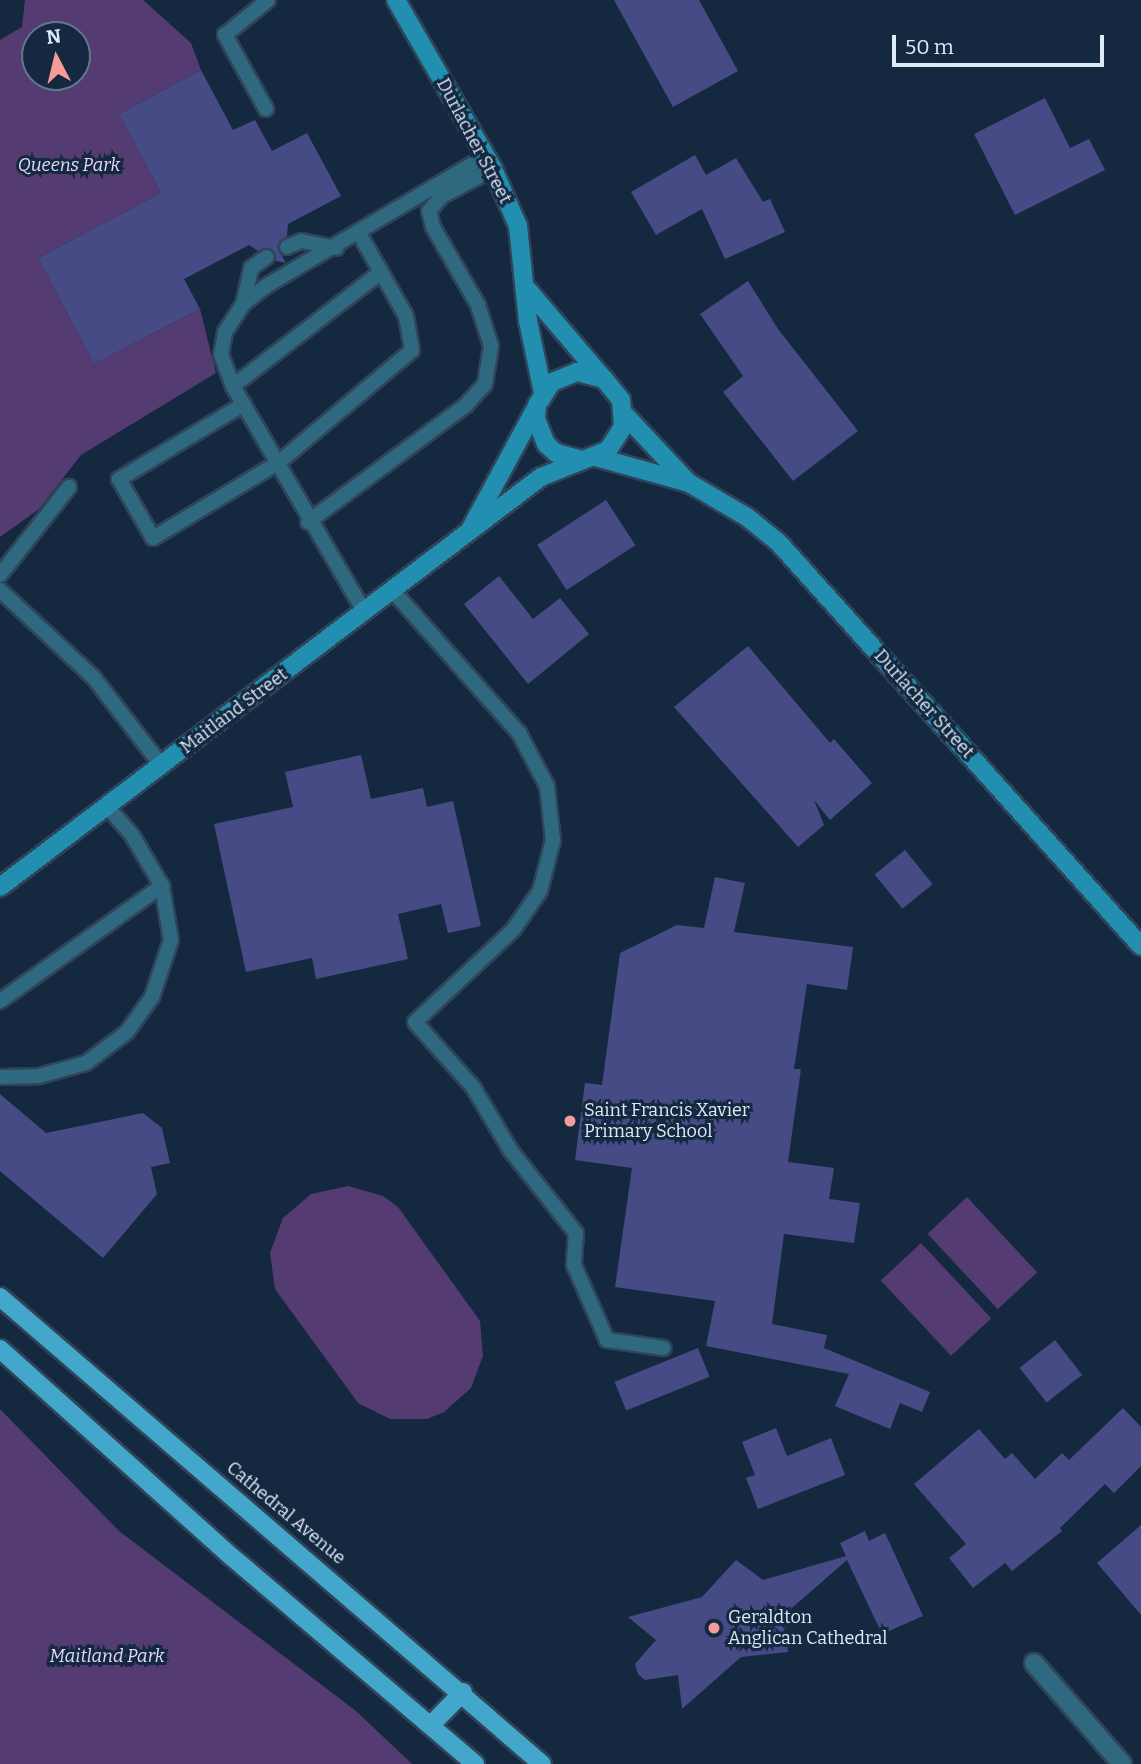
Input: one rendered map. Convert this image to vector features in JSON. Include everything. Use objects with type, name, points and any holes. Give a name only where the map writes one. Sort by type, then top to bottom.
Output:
[{"type":"main road","name":"Durlacher Street","points":[[396,0],[489,163],[517,226],[528,290],[528,321],[540,399]]},
{"type":"main road","points":[[528,290],[604,379],[621,400],[624,414],[617,440],[589,458],[556,453],[545,444],[536,419],[540,399],[564,375],[591,373],[604,379]]},
{"type":"main road","name":"Maitland Street","points":[[467,534],[540,399]]},
{"type":"main road","name":"Durlacher Street","points":[[624,414],[689,483],[747,517],[778,542],[1141,946]]},
{"type":"main road","name":"Durlacher Street","points":[[589,458],[689,483]]},
{"type":"main road","name":"Maitland Street","points":[[0,887],[541,477],[589,458]]},
{"type":"main road","name":"Cathedral Avenue","points":[[0,1297],[463,1692],[542,1764]]},
{"type":"main road","points":[[0,1349],[232,1557],[475,1764]]},
{"type":"main road","points":[[431,1725],[463,1692]]},
{"type":"street","points":[[1034,1663],[1122,1764]]},
{"type":"lane","points":[[266,109],[225,35],[268,0]]},
{"type":"lane","points":[[243,304],[360,235],[451,173],[489,163]]},
{"type":"lane","points":[[308,522],[466,405],[485,384],[491,346],[478,305],[433,227],[429,211],[442,196],[489,163]]},
{"type":"lane","points":[[244,404],[119,480],[153,538],[278,463],[412,350],[409,322],[360,235]]},
{"type":"lane","points":[[287,247],[301,240],[336,248]]},
{"type":"lane","points":[[267,257],[251,268],[243,304],[225,332],[221,355],[233,386],[278,463],[308,522],[365,612]]},
{"type":"lane","points":[[233,386],[382,272]]},
{"type":"lane","points":[[0,575],[69,486]]},
{"type":"lane","points":[[0,590],[94,678],[162,766]]},
{"type":"lane","points":[[393,591],[520,733],[547,786],[553,840],[540,891],[513,930],[415,1022],[473,1087],[511,1151],[564,1213],[576,1233],[574,1265],[607,1340],[663,1348]]},
{"type":"lane","points":[[0,1077],[39,1076],[86,1063],[128,1032],[152,997],[171,940],[162,886],[132,835],[108,807]]},
{"type":"lane","points":[[0,1001],[162,886]]},
{"type":"green space","name":"Queens Park","points":[[25,0],[143,0],[191,43],[201,70],[119,114],[161,193],[38,258],[94,364],[200,309],[216,373],[81,455],[39,509],[0,537],[0,40],[21,28],[21,91],[91,91],[91,21],[23,21]]},
{"type":"green space","points":[[348,1186],[383,1196],[398,1207],[480,1321],[483,1356],[471,1388],[444,1412],[427,1419],[390,1419],[358,1403],[275,1289],[270,1253],[283,1218],[311,1194]]},
{"type":"green space","points":[[967,1197],[1037,1272],[998,1309],[928,1234]]},
{"type":"green space","points":[[921,1243],[991,1318],[951,1356],[881,1281]]},
{"type":"green space","name":"Maitland Park","points":[[0,1409],[119,1531],[356,1711],[412,1764],[0,1764]]},
{"type":"building","points":[[614,0],[699,0],[738,71],[673,107]]},
{"type":"building","points":[[201,70],[233,130],[255,120],[272,151],[307,133],[341,196],[288,224],[287,236],[277,247],[286,263],[276,261],[272,249],[258,251],[249,245],[184,279],[200,309],[94,364],[38,258],[161,193],[119,114]]},
{"type":"building","points":[[1045,98],[1070,148],[1089,139],[1105,170],[1015,215],[974,134]]},
{"type":"building","points":[[695,155],[706,175],[736,158],[763,202],[770,199],[785,232],[725,259],[702,209],[656,235],[631,192]]},
{"type":"building","points":[[748,281],[778,329],[858,431],[793,481],[723,392],[743,376],[700,314]]},
{"type":"building","points":[[606,500],[635,545],[567,590],[537,545]]},
{"type":"building","points":[[499,576],[533,619],[560,598],[589,634],[528,684],[464,604]]},
{"type":"building","points":[[748,646],[830,743],[834,739],[872,783],[830,820],[814,800],[824,825],[798,847],[674,707]]},
{"type":"building","points":[[361,755],[371,799],[423,788],[427,807],[453,801],[481,926],[448,933],[441,904],[398,914],[408,959],[316,979],[312,958],[246,972],[214,824],[293,807],[285,772]]},
{"type":"building","points":[[905,850],[933,884],[902,909],[875,875]]},
{"type":"building","points":[[715,877],[745,883],[734,932],[853,947],[847,990],[807,984],[794,1069],[801,1069],[788,1162],[834,1168],[829,1199],[860,1203],[854,1243],[784,1234],[772,1324],[827,1335],[824,1348],[930,1392],[922,1412],[900,1403],[890,1429],[835,1406],[849,1374],[706,1346],[715,1301],[615,1287],[632,1168],[575,1160],[585,1083],[602,1085],[620,953],[677,925],[704,928]]},
{"type":"building","points":[[0,1094],[46,1133],[143,1113],[162,1128],[170,1163],[151,1167],[157,1194],[103,1258],[0,1171]]},
{"type":"building","points":[[1055,1340],[1082,1375],[1047,1402],[1020,1368]]},
{"type":"building","points":[[698,1348],[710,1377],[626,1410],[615,1382]]},
{"type":"building","points":[[1123,1408],[1141,1427],[1141,1466],[1114,1493],[1105,1484],[1060,1528],[1062,1531],[1012,1571],[1005,1563],[973,1588],[949,1558],[966,1544],[914,1484],[979,1429],[1005,1459],[1012,1453],[1035,1479],[1062,1453],[1069,1460]]},
{"type":"building","points":[[776,1428],[787,1456],[831,1438],[845,1475],[758,1509],[746,1478],[755,1475],[742,1442]]},
{"type":"building","points":[[1141,1525],[1141,1615],[1097,1563]]},
{"type":"building","name":"Geraldton Anglican Cathedral","points":[[865,1531],[869,1541],[885,1533],[923,1616],[882,1634],[847,1560],[785,1614],[788,1652],[741,1657],[682,1709],[678,1675],[645,1680],[638,1674],[635,1664],[656,1640],[628,1617],[702,1597],[736,1560],[763,1580],[846,1556],[840,1543]]},
{"type":"place","name":"Saint Francis Xavier Primary School","points":[[570,1121]]},
{"type":"place","name":"Geraldton Anglican Cathedral","points":[[714,1628]]}]
